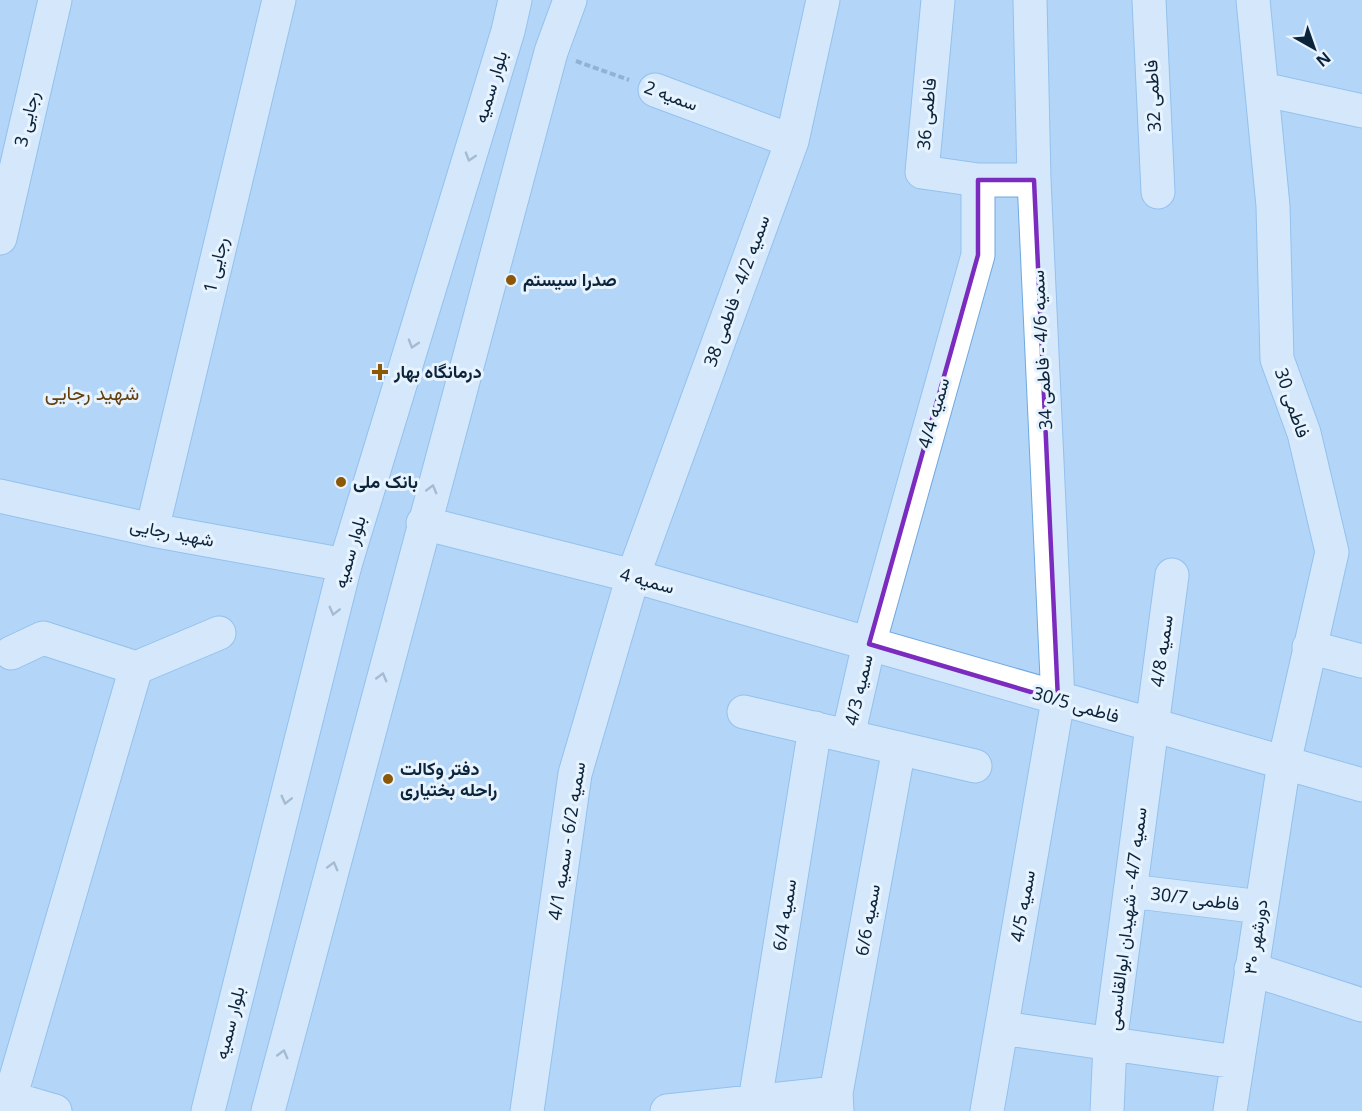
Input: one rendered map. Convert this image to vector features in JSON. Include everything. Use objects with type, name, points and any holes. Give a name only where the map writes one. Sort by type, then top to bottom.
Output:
[{"type":"street","name":"رجایی 3","points":[[0,238],[55,0]]},
{"type":"street","name":"رجایی 1","points":[[152,530],[279,0]]},
{"type":"street","name":"بلوار سمیه","points":[[208,1111],[345,565],[508,31],[515,0]]},
{"type":"street","points":[[268,1111],[423,523],[551,52],[570,0]]},
{"type":"street","name":"سمیه 4/2 - فاطمی 38","points":[[633,576],[792,141],[823,0]]},
{"type":"street","name":"فاطمی 36","points":[[938,0],[921,172],[978,180]]},
{"type":"street","name":"سمیه 4/6 - فاطمی 34","points":[[1030,0],[1034,180],[1058,700]]},
{"type":"street","name":"فاطمی 32","points":[[1149,0],[1158,192]]},
{"type":"street","name":"فاطمی 30","points":[[1253,0],[1273,206],[1277,359],[1304,433],[1332,552],[1284,763]]},
{"type":"street","points":[[1262,89],[1362,111]]},
{"type":"street","name":"سمیه 2","points":[[655,90],[792,141]]},
{"type":"street","points":[[978,180],[1034,180]]},
{"type":"street","name":"سمیه 4/4","points":[[869,644],[978,255],[978,180]]},
{"type":"street","name":"شهید رجایی","points":[[0,496],[152,530],[345,565]]},
{"type":"street","name":"سمیه 4","points":[[423,523],[633,576],[869,644]]},
{"type":"street","name":"سمیه 4/8","points":[[1152,727],[1172,575]]},
{"type":"street","name":"سمیه 6/2 - سمیه 4/1","points":[[527,1111],[576,774],[633,576]]},
{"type":"street","points":[[10,653],[44,638],[136,668],[219,633]]},
{"type":"street","name":"فاطمی 30/5","points":[[869,644],[1152,727],[1362,785]]},
{"type":"street","name":"سمیه 4/3","points":[[848,736],[869,644]]},
{"type":"street","points":[[1309,646],[1362,661]]},
{"type":"street","points":[[55,1111],[5,1097],[136,668]]},
{"type":"street","name":"سمیه 4/5","points":[[987,1111],[1058,700]]},
{"type":"street","points":[[744,712],[975,766]]},
{"type":"street","name":"سمیه 4/7 - شهیدان ابوالقاسمی","points":[[1107,1111],[1110,1044],[1152,727]]},
{"type":"street","name":"سمیه 6/4","points":[[754,1101],[814,728]]},
{"type":"street","name":"سمیه 6/6","points":[[837,1102],[899,748]]},
{"type":"street","name":"دورشهر ۳۰","points":[[1230,1111],[1284,763]]},
{"type":"street","name":"فاطمی 30/7","points":[[1130,891],[1261,908]]},
{"type":"street","points":[[1251,969],[1362,1005]]},
{"type":"street","points":[[1002,1028],[1236,1062]]},
{"type":"street","points":[[667,1111],[754,1101],[837,1102]]},
{"type":"path","name":"سمیه 2","points":[[551,52],[655,90]]},
{"type":"highlighted area","points":[[978,180],[1034,180],[1058,700],[869,644],[978,255]]},
{"type":"place","name":"صدرا سیستم","points":[[511,280]]},
{"type":"place","name":"درمانگاه بهار","points":[[380,372]]},
{"type":"place","name":"بانک ملی","points":[[341,482]]},
{"type":"place","name":"دفتر وکالت راحله بختیاری","points":[[388,779]]},
{"type":"district","name":"شهید رجایی","points":[[92,393]]}]
